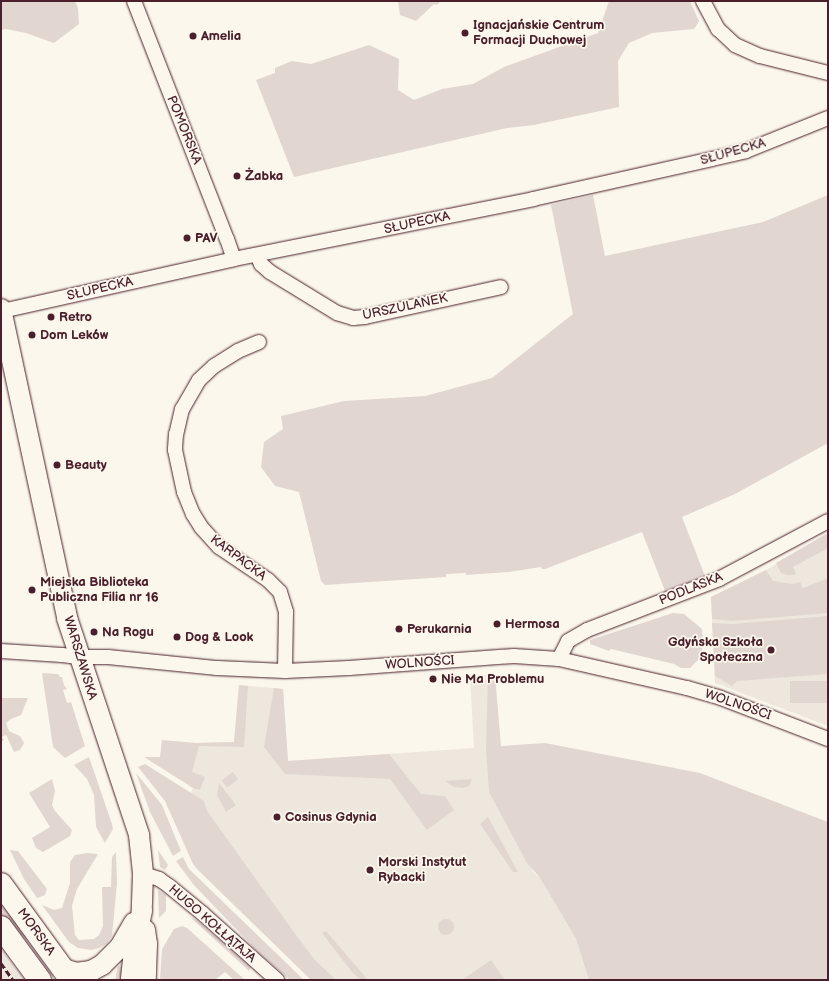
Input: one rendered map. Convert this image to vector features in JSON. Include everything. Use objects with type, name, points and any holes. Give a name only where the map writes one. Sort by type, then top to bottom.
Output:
[{"type":"main road","name":"MORSKA","points":[[1,884],[68,975]]},
{"type":"main road","name":"MORSKA","points":[[1,927],[40,980]]},
{"type":"street","name":"POMORSKA","points":[[134,1],[234,259]]},
{"type":"street","points":[[703,1],[718,29],[735,45],[760,56],[828,73]]},
{"type":"street","name":"SŁUPECKA","points":[[1,310],[234,259],[518,202],[712,159],[746,150],[828,118]]},
{"type":"street","name":"URSZULANEK","points":[[257,255],[261,264],[270,272],[337,313],[353,318],[501,286]]},
{"type":"street","name":"WARSZAWSKA","points":[[1,310],[67,618],[137,828],[143,874],[142,911],[134,950],[131,980]]},
{"type":"street","name":"KARPACKA","points":[[259,342],[238,351],[214,366],[193,389],[180,416],[176,434],[176,450],[184,492],[193,514],[201,526],[219,547],[268,580],[280,592],[286,612],[285,671]]},
{"type":"street","name":"PODLASKA","points":[[559,659],[568,642],[587,630],[720,579],[828,521]]},
{"type":"street","name":"WOLNOŚCI","points":[[1,651],[79,657],[108,657],[217,668],[285,671],[514,656],[559,659],[687,688],[721,698],[828,739]]},
{"type":"street","name":"HUGO KOŁŁĄTAJA","points":[[143,874],[159,879],[169,886],[202,913],[277,980]]},
{"type":"street","name":"WARSZAWSKA","points":[[68,975],[91,972],[102,965],[120,947],[142,911]]},
{"type":"street","name":"WARSZAWSKA","points":[[142,911],[147,944],[146,980]]},
{"type":"shaded area","points":[[1,1],[75,1],[78,8],[79,24],[54,43],[26,33],[6,29],[1,30]]},
{"type":"shaded area","points":[[398,1],[441,1],[437,5],[434,4],[416,21],[400,15]]},
{"type":"shaded area","points":[[609,1],[690,1],[699,21],[694,29],[652,33],[629,43],[618,61],[619,107],[534,125],[507,128],[294,177],[256,80],[275,73],[275,68],[292,61],[311,64],[369,45],[399,59],[398,90],[414,100],[442,89],[473,84],[504,67],[598,33]]},
{"type":"shaded area","points":[[593,195],[605,256],[763,222],[828,195],[828,443],[735,494],[682,517],[705,576],[665,591],[642,532],[545,569],[542,569],[541,567],[509,572],[466,575],[466,573],[446,574],[446,577],[325,585],[321,581],[299,492],[275,486],[261,467],[264,442],[283,429],[281,416],[344,401],[425,396],[492,378],[573,314],[551,205]]},
{"type":"shaded area","name":"Gdyńska Szkoła Społeczna","points":[[828,533],[828,726],[715,683],[711,597],[766,570]]},
{"type":"shaded area","points":[[828,533],[828,548],[793,567],[796,574],[786,575],[781,573],[776,563]]},
{"type":"shaded area","points":[[766,570],[773,581],[792,584],[800,582],[803,588],[826,579],[828,581],[828,613],[732,621],[712,619],[711,597]]},
{"type":"shaded area","points":[[673,613],[684,614],[702,629],[702,650],[698,660],[690,668],[681,668],[674,664],[611,649],[609,651],[590,644],[590,640]]},
{"type":"shaded area","points":[[828,616],[828,674],[737,681],[732,686],[715,676],[712,623],[732,624]]},
{"type":"shaded area","points":[[42,673],[58,674],[62,677],[64,685],[67,689],[63,690],[67,703],[71,702],[85,746],[65,758],[53,747]]},
{"type":"shaded area","points":[[488,675],[495,675],[501,746],[545,743],[700,773],[828,822],[828,980],[589,980],[576,939],[540,878],[527,863],[489,792],[486,748]]},
{"type":"shaded area","points":[[495,675],[500,746],[533,872],[540,878],[576,939],[589,980],[324,980],[191,793],[193,788],[189,786],[197,743],[234,742],[239,685],[283,689],[288,761],[474,748],[470,676]]},
{"type":"shaded area","points":[[790,681],[828,681],[828,703],[790,703]]},
{"type":"shaded area","points":[[239,685],[248,686],[244,747],[199,746],[192,772],[205,777],[200,790],[193,788],[144,757],[160,757],[162,740],[197,743],[234,742]]},
{"type":"shaded area","points":[[274,688],[283,689],[288,761],[389,754],[421,794],[445,796],[454,810],[427,830],[390,779],[285,774],[264,747]]},
{"type":"shaded area","points":[[1,698],[28,698],[21,715],[6,723],[9,731],[20,736],[24,743],[20,750],[14,752],[6,735],[2,737],[4,740],[1,742]]},
{"type":"shaded area","points":[[89,757],[113,829],[105,843],[96,827],[94,795],[87,779],[74,765]]},
{"type":"shaded area","points":[[145,764],[204,801],[207,811],[296,935],[315,960],[336,980],[311,980],[197,869],[193,864],[165,801],[138,767]]},
{"type":"shaded area","points":[[233,772],[238,779],[227,788],[222,780]]},
{"type":"shaded area","points":[[136,773],[162,805],[181,851],[173,856],[150,812]]},
{"type":"shaded area","points":[[52,779],[55,791],[52,805],[55,811],[72,830],[70,836],[43,852],[36,848],[32,838],[50,827],[29,793]]},
{"type":"shaded area","points":[[472,779],[469,786],[464,788],[454,787],[445,781]]},
{"type":"shaded area","points":[[219,783],[236,805],[226,812],[217,795]]},
{"type":"shaded area","points":[[488,817],[518,872],[513,872],[480,824]]},
{"type":"shaded area","points":[[10,850],[18,851],[47,889],[45,895],[37,898],[24,879]]},
{"type":"shaded area","points":[[158,850],[168,865],[165,870],[160,867]]},
{"type":"shaded area","points":[[116,852],[117,883],[112,936],[106,944],[99,948],[91,950],[78,948],[69,942],[42,905],[54,910],[62,908],[70,883],[70,862],[75,855],[87,853],[98,854],[77,889],[72,906],[75,935],[79,940],[94,939],[99,935],[103,926],[102,887],[111,887],[112,857]]},
{"type":"shaded area","points":[[183,857],[189,869],[304,980],[290,980],[257,951],[193,884],[176,861]]},
{"type":"shaded area","points":[[158,890],[166,895],[166,911],[159,918]]},
{"type":"shaded area","points":[[1,896],[33,945],[9,924],[1,913]]},
{"type":"shaded area","points":[[190,917],[198,921],[251,967],[249,971]]},
{"type":"shaded area","points":[[443,919],[449,919],[454,924],[452,933],[449,935],[443,935],[438,930],[438,924]]},
{"type":"shaded area","points":[[182,926],[187,928],[245,980],[234,980],[225,972],[215,980],[160,980],[162,949],[174,929]]},
{"type":"shaded area","points":[[326,931],[368,980],[361,980],[352,972],[322,933]]},
{"type":"shaded area","points":[[1,948],[25,980],[1,980]]},
{"type":"shaded area","points":[[491,960],[505,980],[462,980]]},
{"type":"shaded area","points":[[118,966],[122,967],[122,980],[115,980]]},
{"type":"railway","points":[[1,963],[13,980]]},
{"type":"place","name":"Ignacjańskie Centrum Formacji Duchowej","points":[[465,33]]},
{"type":"place","name":"Amelia","points":[[193,36]]},
{"type":"place","name":"Żabka","points":[[237,176]]},
{"type":"place","name":"PAV","points":[[187,238]]},
{"type":"place","name":"Retro","points":[[51,317]]},
{"type":"place","name":"Dom Leków","points":[[32,335]]},
{"type":"place","name":"Beauty","points":[[57,465]]},
{"type":"place","name":"Miejska Biblioteka Publiczna Filia nr 16","points":[[32,590]]},
{"type":"place","name":"Hermosa","points":[[497,624]]},
{"type":"place","name":"Perukarnia","points":[[399,629]]},
{"type":"place","name":"Na Rogu","points":[[94,632]]},
{"type":"place","name":"Dog & Look","points":[[177,637]]},
{"type":"place","name":"Gdyńska Szkoła Społeczna","points":[[771,650]]},
{"type":"place","name":"Nie Ma Problemu","points":[[433,679]]},
{"type":"place","name":"Cosinus Gdynia","points":[[277,817]]},
{"type":"place","name":"Morski Instytut Rybacki","points":[[370,870]]}]
